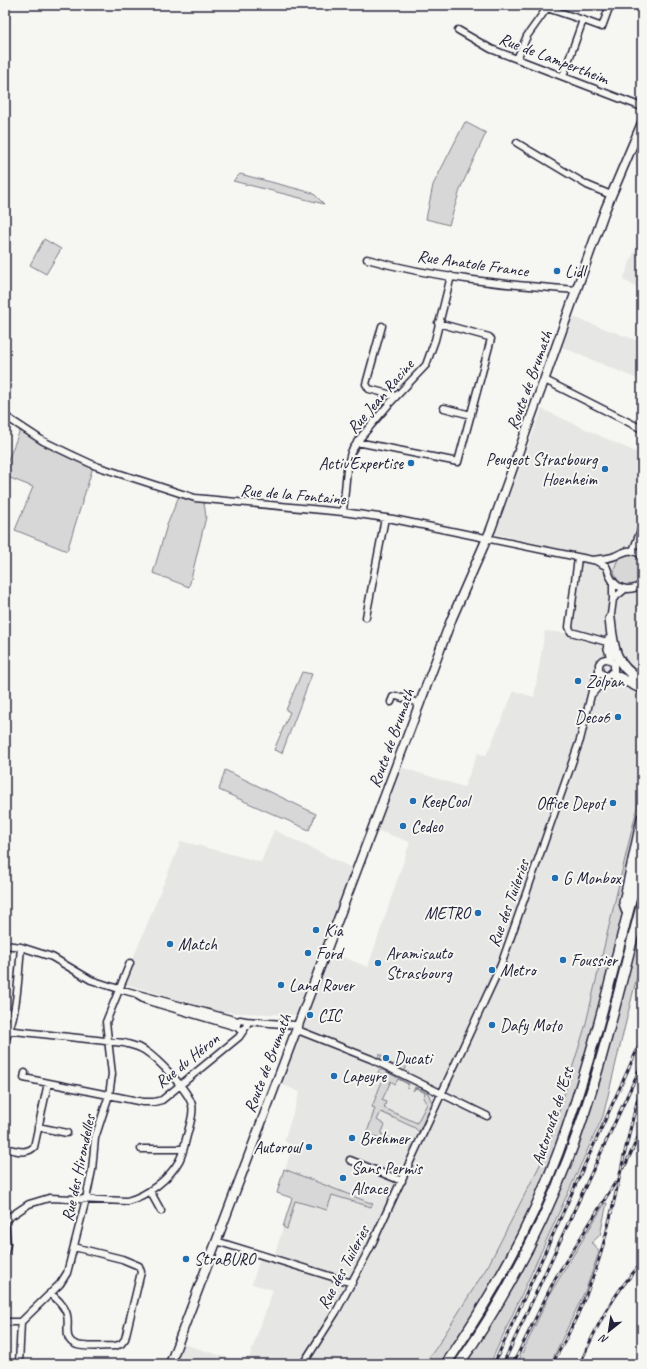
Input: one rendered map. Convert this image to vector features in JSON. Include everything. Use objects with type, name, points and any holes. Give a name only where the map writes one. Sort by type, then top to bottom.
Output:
[{"type":"highway","points":[[610,619],[617,658],[628,673],[641,683]]},
{"type":"highway","points":[[611,669],[641,683]]},
{"type":"highway","points":[[627,915],[624,902],[642,818]]},
{"type":"highway","name":"Autoroute de l’Est","points":[[446,1364],[478,1315],[509,1262],[529,1221],[558,1154],[587,1060],[642,859]]},
{"type":"highway","name":"Autoroute de l’Est","points":[[460,1364],[489,1320],[521,1263],[568,1158],[606,1040],[642,903]]},
{"type":"main road","name":"Route de Brumath","points":[[170,1364],[419,703],[459,599],[487,538],[611,195],[642,123]]},
{"type":"street","points":[[517,59],[526,36],[548,6],[602,27],[610,5]]},
{"type":"street","points":[[563,76],[583,20]]},
{"type":"street","name":"Rue de Lampertheim","points":[[458,30],[491,50],[642,107]]},
{"type":"street","points":[[517,143],[587,185],[611,195]]},
{"type":"street","name":"Rue Anatole France","points":[[367,259],[384,264],[452,276],[576,290]]},
{"type":"street","name":"Rue Jean Racine","points":[[343,512],[348,464],[351,452],[357,442],[396,396],[426,365],[452,276]]},
{"type":"street","points":[[357,442],[458,462],[491,339],[489,337],[438,323]]},
{"type":"street","points":[[382,326],[366,384],[369,389],[396,396]]},
{"type":"street","points":[[545,380],[642,429]]},
{"type":"street","points":[[444,408],[471,415]]},
{"type":"street","name":"Rue de la Fontaine","points":[[5,416],[43,441],[96,466],[195,498],[343,512],[385,518],[487,538],[592,560],[606,566],[613,581]]},
{"type":"street","points":[[366,617],[385,518]]},
{"type":"street","points":[[642,527],[633,551],[642,556]]},
{"type":"street","name":"Rue de la Fontaine","points":[[592,560],[615,556],[621,552],[633,551]]},
{"type":"street","points":[[609,572],[610,562],[615,556]]},
{"type":"street","points":[[578,558],[569,627],[570,632],[607,645]]},
{"type":"street","points":[[613,581],[618,586],[626,589],[633,589],[642,584]]},
{"type":"street","name":"Rue des Tuileries","points":[[303,1364],[352,1283],[402,1181],[501,965],[580,740],[593,693],[593,687],[599,664],[602,660],[607,645],[613,600],[613,581]]},
{"type":"street","points":[[613,600],[626,589]]},
{"type":"street","name":"Rue des Tuileries","points":[[593,693],[611,669],[607,645]]},
{"type":"street","points":[[598,671],[602,674],[611,669],[607,659],[602,660]]},
{"type":"street","points":[[391,702],[393,697],[396,696],[419,703]]},
{"type":"street","points":[[5,945],[21,947],[52,956],[91,980],[146,996],[240,1027],[263,1023]]},
{"type":"street","points":[[5,1041],[16,1001],[21,947]]},
{"type":"street","name":"Rue des Hirondelles","points":[[21,1322],[50,1293],[67,1273],[86,1199],[92,1170],[95,1138],[109,1095],[112,1074],[110,1042],[106,1022],[130,963]]},
{"type":"street","points":[[240,1027],[242,1019],[246,1021],[263,1023],[290,1024],[300,1031],[371,1059],[487,1116]]},
{"type":"street","name":"Rue du Héron","points":[[24,1073],[24,1078],[143,1102],[154,1102],[162,1100],[234,1039],[239,1037],[240,1027]]},
{"type":"street","points":[[5,1253],[7,1244],[5,1221],[29,1204],[49,1198],[127,1201],[139,1198],[150,1191],[172,1170],[180,1160],[193,1114],[192,1104],[180,1086],[162,1065],[144,1050],[124,1043],[8,1030]]},
{"type":"street","points":[[5,1148],[24,1152],[30,1151],[34,1147],[48,1083]]},
{"type":"street","points":[[38,1127],[67,1134]]},
{"type":"street","points":[[141,1148],[183,1149]]},
{"type":"street","points":[[350,1160],[402,1181]]},
{"type":"street","points":[[150,1191],[161,1211]]},
{"type":"street","points":[[216,1241],[352,1283]]},
{"type":"street","points":[[50,1293],[63,1307],[68,1316],[67,1334],[72,1342],[78,1345],[115,1346],[121,1344],[125,1339],[141,1272],[139,1266],[122,1259],[74,1247]]},
{"type":"street","points":[[5,1322],[21,1322],[19,1364]]},
{"type":"shaded area","points":[[465,122],[486,133],[461,187],[449,225],[426,219],[433,185]]},
{"type":"shaded area","points":[[240,174],[313,193],[324,204],[233,181]]},
{"type":"shaded area","points":[[642,232],[642,290],[623,280]]},
{"type":"shaded area","points":[[44,239],[61,249],[46,274],[30,265]]},
{"type":"shaded area","points":[[573,317],[636,340],[642,326],[642,381],[562,347]]},
{"type":"shaded area","points":[[542,409],[642,455],[642,787],[585,1027],[546,1153],[489,1264],[436,1348],[424,1364],[247,1364],[273,1290],[252,1284],[260,1258],[273,1260],[292,1198],[277,1193],[293,1146],[284,1141],[300,1092],[278,1083],[298,1015],[217,1012],[123,983],[181,841],[261,862],[274,830],[352,868],[323,949],[368,967],[410,842],[376,830],[400,767],[464,787],[478,753],[486,756],[514,691],[534,697],[545,631],[565,633],[578,553],[495,534]]},
{"type":"shaded area","points":[[20,430],[42,443],[93,467],[67,551],[15,530],[33,487],[5,476],[5,468]]},
{"type":"shaded area","points":[[179,496],[204,503],[206,517],[189,587],[153,573],[167,525]]},
{"type":"shaded area","points":[[628,554],[633,554],[642,559],[642,580],[632,586],[619,581],[614,569],[618,559]]},
{"type":"shaded area","points":[[302,672],[312,674],[282,753],[274,750],[290,712],[286,710]]},
{"type":"shaded area","points":[[225,770],[316,814],[309,830],[219,790]]},
{"type":"shaded area","points":[[642,787],[642,956],[603,1116],[490,1364],[424,1364],[436,1348],[489,1264],[546,1153],[585,1027]]},
{"type":"shaded area","points":[[379,1055],[382,1055],[380,1059],[385,1061],[389,1058],[388,1062],[394,1065],[398,1062],[396,1066],[400,1067],[402,1063],[408,1063],[404,1072],[377,1058]]},
{"type":"shaded area","points":[[379,1070],[383,1070],[409,1084],[407,1088],[408,1084],[398,1079],[395,1084],[391,1081],[382,1100],[386,1102],[384,1108],[417,1123],[427,1104],[423,1098],[425,1093],[416,1088],[413,1091],[415,1087],[428,1093],[432,1103],[419,1132],[415,1128],[381,1112],[377,1120],[385,1125],[381,1134],[403,1143],[401,1146],[367,1133],[375,1108],[372,1107],[384,1076],[378,1073]]},
{"type":"shaded area","points":[[284,1169],[373,1204],[371,1207],[332,1195],[327,1210],[295,1201],[287,1229],[283,1227],[292,1198],[277,1193]]},
{"type":"shaded area","points":[[605,1203],[607,1203],[600,1235],[591,1243],[595,1245],[599,1252],[586,1289],[553,1358],[549,1364],[517,1364],[551,1292]]},
{"type":"shaded area","points":[[184,1344],[246,1364],[175,1364]]},
{"type":"railway","points":[[494,1364],[642,1039]]},
{"type":"railway","points":[[503,1364],[642,1064]]},
{"type":"railway","points":[[552,1364],[579,1312],[600,1256],[642,1084]]},
{"type":"railway","points":[[624,1168],[642,1129]]},
{"type":"railway","points":[[513,1364],[556,1277],[615,1183]]},
{"type":"railway","points":[[580,1364],[606,1310],[632,1274],[642,1263]]},
{"type":"place","name":"Lidl","points":[[557,271]]},
{"type":"place","name":"Activ'Expertise","points":[[411,463]]},
{"type":"place","name":"Peugeot Strasbourg Hoenheim","points":[[605,469]]},
{"type":"place","name":"Zolpan","points":[[578,681]]},
{"type":"place","name":"Deco6","points":[[618,717]]},
{"type":"place","name":"KeepCool","points":[[413,801]]},
{"type":"place","name":"Office Depot","points":[[613,803]]},
{"type":"place","name":"Cedeo","points":[[403,826]]},
{"type":"place","name":"G Monbox","points":[[555,878]]},
{"type":"place","name":"METRO","points":[[478,913]]},
{"type":"place","name":"Kia","points":[[316,930]]},
{"type":"place","name":"Match","points":[[170,944]]},
{"type":"place","name":"Ford","points":[[308,953]]},
{"type":"place","name":"Foussier","points":[[563,960]]},
{"type":"place","name":"Aramisauto Strasbourg","points":[[378,963]]},
{"type":"place","name":"Metro","points":[[492,970]]},
{"type":"place","name":"Land Rover","points":[[281,985]]},
{"type":"place","name":"CIC","points":[[310,1015]]},
{"type":"place","name":"Dafy Moto","points":[[492,1025]]},
{"type":"place","name":"Ducati","points":[[386,1058]]},
{"type":"place","name":"Lapeyre","points":[[334,1076]]},
{"type":"place","name":"Brehmer","points":[[352,1138]]},
{"type":"place","name":"Autoroul","points":[[309,1147]]},
{"type":"place","name":"Sans Permis Alsace","points":[[343,1178]]},
{"type":"place","name":"StraBURO","points":[[186,1259]]}]
